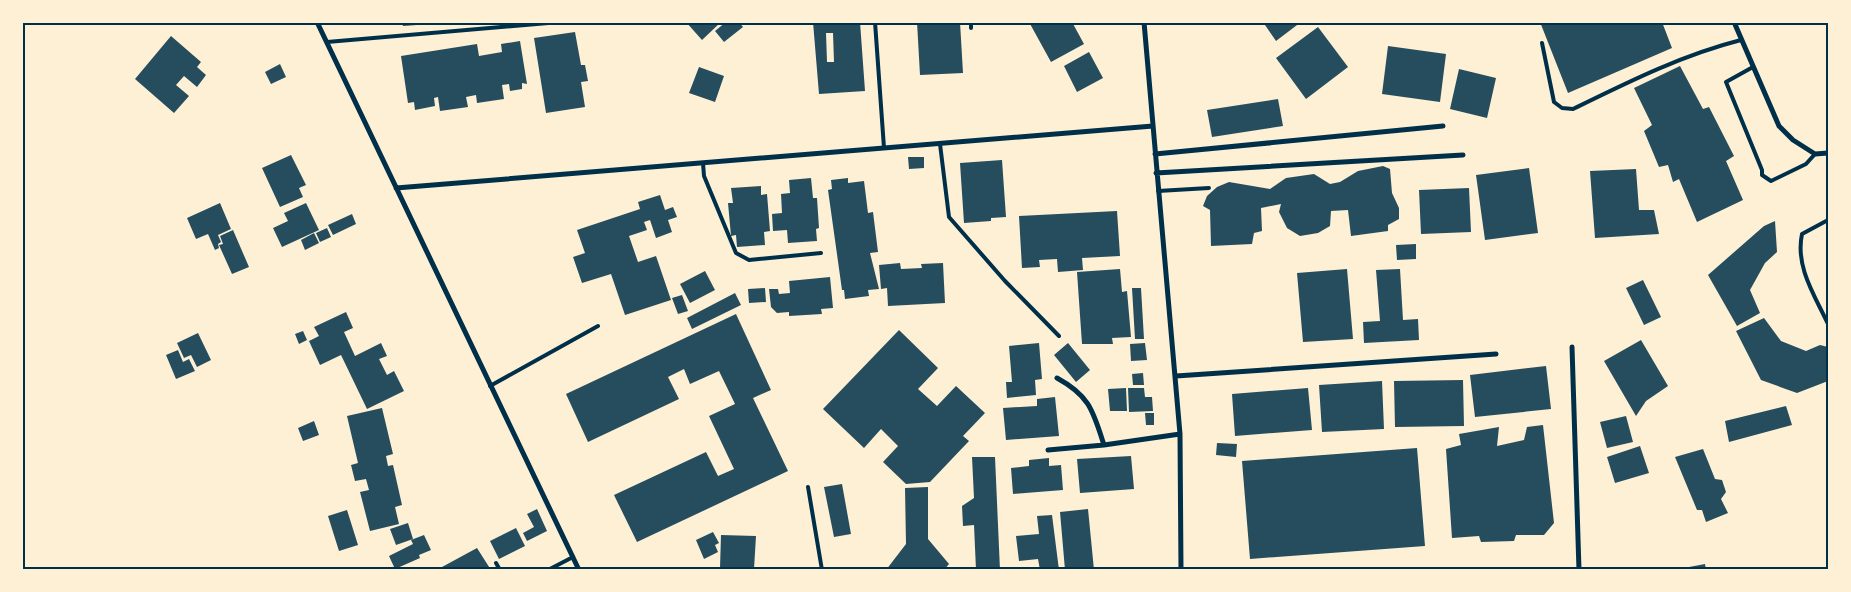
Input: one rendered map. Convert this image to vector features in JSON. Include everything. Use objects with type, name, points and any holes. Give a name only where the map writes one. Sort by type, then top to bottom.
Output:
[{"type":"street","points":[[317,22],[579,570]]},
{"type":"street","points":[[1144,22],[1180,434],[1181,570]]},
{"type":"street","points":[[1734,22],[1779,126],[1793,140],[1815,154],[1828,153]]},
{"type":"street","points":[[396,188],[1153,126]]},
{"type":"street","points":[[1155,154],[1443,126]]},
{"type":"street","points":[[1156,173],[1463,155]]},
{"type":"street","points":[[1572,347],[1579,570]]},
{"type":"street","points":[[1176,376],[1496,354]]},
{"type":"street","points":[[1057,378],[1072,386],[1091,406],[1104,445]]},
{"type":"street","points":[[1048,450],[1104,445],[1180,434]]},
{"type":"lane","points":[[327,42],[560,22]]},
{"type":"lane","points":[[875,22],[884,148]]},
{"type":"lane","points":[[971,22],[971,28]]},
{"type":"lane","points":[[1542,42],[1554,102],[1562,108],[1573,109],[1639,76],[1706,49],[1741,40]]},
{"type":"lane","points":[[1753,67],[1726,82],[1762,170],[1762,176],[1771,181],[1806,164],[1815,154]]},
{"type":"lane","points":[[940,144],[949,218],[1005,281],[1059,336]]},
{"type":"lane","points":[[703,163],[704,176],[736,252],[749,260],[821,254]]},
{"type":"lane","points":[[1158,191],[1209,188]]},
{"type":"lane","points":[[1828,220],[1802,234],[1799,249],[1800,264],[1828,324]]},
{"type":"lane","points":[[490,386],[598,326]]},
{"type":"lane","points":[[808,487],[822,570]]},
{"type":"lane","points":[[548,570],[573,557]]},
{"type":"lane","points":[[496,563],[500,570]]},
{"type":"building","points":[[402,22],[431,22],[431,24],[403,26]]},
{"type":"building","points":[[686,22],[721,22],[702,40]]},
{"type":"building","points":[[726,22],[739,22],[743,27],[724,42],[715,31]]},
{"type":"building","points":[[813,22],[860,22],[865,91],[819,94]],"holes":[[[826,33],[833,33],[834,62],[827,62]]]},
{"type":"building","points":[[917,22],[960,22],[963,73],[920,75]]},
{"type":"building","points":[[1029,22],[1072,22],[1084,44],[1051,62]]},
{"type":"building","points":[[1263,22],[1301,22],[1276,41]]},
{"type":"building","points":[[1540,22],[1662,22],[1672,48],[1568,93]]},
{"type":"building","points":[[1318,27],[1348,67],[1306,99],[1276,58]]},
{"type":"building","points":[[575,32],[581,65],[585,65],[588,81],[581,82],[585,107],[546,113],[534,38]]},
{"type":"building","points":[[171,36],[201,62],[197,67],[206,75],[197,87],[184,76],[176,85],[189,96],[174,113],[135,79]]},
{"type":"building","points":[[520,41],[527,84],[522,83],[522,89],[510,91],[509,84],[502,85],[504,99],[477,103],[476,95],[466,97],[468,107],[440,111],[438,97],[434,98],[435,106],[415,110],[414,102],[408,103],[401,56],[477,44],[479,56],[502,52],[501,44]]},
{"type":"building","points":[[1388,46],[1446,54],[1440,102],[1382,94]]},
{"type":"building","points":[[1089,52],[1103,78],[1077,92],[1064,66]]},
{"type":"building","points":[[280,64],[286,77],[271,84],[265,72]]},
{"type":"building","points":[[1680,66],[1703,109],[1709,107],[1734,156],[1726,161],[1743,200],[1697,222],[1679,179],[1673,182],[1668,165],[1659,167],[1644,131],[1652,125],[1634,88]]},
{"type":"building","points":[[699,67],[724,76],[715,102],[689,93]]},
{"type":"building","points":[[1459,69],[1496,78],[1487,118],[1450,109]]},
{"type":"building","points":[[1278,99],[1283,126],[1212,137],[1207,110]]},
{"type":"building","points":[[291,155],[306,185],[299,188],[303,197],[280,207],[262,168]]},
{"type":"building","points":[[908,157],[924,157],[924,168],[909,169]]},
{"type":"building","points":[[1002,160],[1006,217],[991,218],[991,221],[964,223],[960,163]]},
{"type":"building","points":[[1383,166],[1390,169],[1392,193],[1399,208],[1399,219],[1388,225],[1388,231],[1351,236],[1348,210],[1331,211],[1330,226],[1318,233],[1300,236],[1287,228],[1279,212],[1281,204],[1261,208],[1262,231],[1254,233],[1252,244],[1211,246],[1210,210],[1203,206],[1207,196],[1217,187],[1229,182],[1270,189],[1286,178],[1314,174],[1330,184],[1340,182],[1358,171]]},
{"type":"building","points":[[1529,168],[1538,233],[1485,240],[1476,175]]},
{"type":"building","points":[[1636,169],[1639,210],[1654,210],[1659,234],[1595,238],[1590,171]]},
{"type":"building","points":[[811,178],[813,198],[817,198],[819,228],[816,229],[817,241],[788,243],[787,230],[773,231],[772,214],[782,213],[781,194],[790,193],[789,180]]},
{"type":"building","points":[[848,178],[848,183],[864,181],[868,213],[873,212],[878,252],[870,253],[879,289],[868,290],[869,296],[845,299],[844,290],[842,290],[828,190],[832,189],[831,180]]},
{"type":"building","points":[[761,186],[761,195],[767,194],[770,231],[764,232],[765,245],[737,247],[736,235],[731,236],[728,203],[733,203],[731,188]]},
{"type":"building","points":[[1469,188],[1471,232],[1421,234],[1419,190]]},
{"type":"building","points":[[660,195],[665,210],[673,207],[677,217],[668,220],[672,232],[656,238],[650,220],[644,222],[647,230],[629,236],[638,262],[656,256],[671,300],[625,315],[611,274],[582,283],[573,257],[585,253],[577,230],[640,209],[638,202]]},
{"type":"building","points":[[220,203],[231,229],[218,235],[221,242],[218,244],[219,248],[215,250],[208,234],[196,239],[187,218]]},
{"type":"building","points":[[306,203],[319,230],[282,247],[273,228],[288,221],[284,213]]},
{"type":"building","points":[[1117,211],[1120,256],[1082,258],[1083,270],[1058,272],[1057,259],[1039,260],[1040,267],[1022,268],[1019,216]]},
{"type":"building","points":[[352,214],[356,224],[333,235],[328,225]]},
{"type":"building","points":[[1775,221],[1777,252],[1765,263],[1750,290],[1760,313],[1737,326],[1708,275],[1764,226]]},
{"type":"building","points":[[327,228],[331,237],[320,242],[316,233]]},
{"type":"building","points":[[233,230],[249,267],[232,274],[219,245],[223,244],[220,236]]},
{"type":"building","points":[[314,233],[319,243],[305,250],[301,240]]},
{"type":"building","points":[[1416,244],[1416,259],[1397,260],[1396,245]]},
{"type":"building","points":[[900,263],[901,269],[922,268],[921,264],[943,263],[945,303],[888,306],[887,288],[881,289],[879,265]]},
{"type":"building","points":[[1120,269],[1122,292],[1127,291],[1131,337],[1112,338],[1113,344],[1082,344],[1077,272]]},
{"type":"building","points":[[1347,269],[1353,339],[1303,342],[1297,273]]},
{"type":"building","points":[[1400,269],[1403,320],[1418,319],[1419,340],[1364,343],[1363,322],[1380,321],[1376,270]]},
{"type":"building","points":[[705,271],[715,290],[690,303],[680,284]]},
{"type":"building","points":[[830,277],[833,308],[821,309],[822,314],[789,316],[789,312],[777,313],[771,307],[769,289],[778,289],[779,294],[790,293],[789,281]]},
{"type":"building","points":[[1643,280],[1661,317],[1644,325],[1626,288]]},
{"type":"building","points":[[765,288],[766,302],[749,303],[748,289]]},
{"type":"building","points":[[1132,288],[1141,288],[1144,339],[1135,339]]},
{"type":"building","points":[[735,293],[741,305],[692,329],[687,318]]},
{"type":"building","points":[[682,295],[688,311],[678,314],[672,298]]},
{"type":"building","points":[[346,312],[353,328],[344,332],[355,356],[381,343],[387,356],[379,359],[387,375],[394,371],[404,391],[367,409],[341,355],[320,365],[309,341],[319,336],[314,327]]},
{"type":"building","points":[[736,314],[771,390],[753,398],[788,471],[637,542],[614,495],[706,452],[718,476],[734,469],[709,416],[735,404],[719,371],[690,384],[684,369],[668,377],[679,399],[588,442],[566,394]]},
{"type":"building","points":[[1764,318],[1781,341],[1806,351],[1820,345],[1828,347],[1828,381],[1797,393],[1761,380],[1736,331]]},
{"type":"building","points":[[899,330],[938,368],[918,389],[937,406],[956,386],[985,413],[963,436],[969,441],[930,482],[906,484],[883,462],[898,446],[881,429],[864,448],[823,409]]},
{"type":"building","points":[[303,331],[307,340],[299,344],[295,334]]},
{"type":"building","points":[[198,333],[211,360],[197,367],[191,355],[184,358],[177,343]]},
{"type":"building","points":[[1641,340],[1668,386],[1646,401],[1636,416],[1604,361]]},
{"type":"building","points":[[1039,343],[1042,379],[1035,380],[1036,395],[1007,398],[1006,382],[1012,382],[1009,346]]},
{"type":"building","points":[[1068,343],[1090,370],[1076,382],[1054,355]]},
{"type":"building","points":[[1145,343],[1147,360],[1131,361],[1130,344]]},
{"type":"building","points":[[178,350],[183,362],[189,359],[195,371],[176,379],[166,355]]},
{"type":"building","points":[[1546,366],[1551,409],[1475,417],[1470,375]]},
{"type":"building","points":[[1143,373],[1144,385],[1133,385],[1132,374]]},
{"type":"building","points":[[1463,380],[1464,426],[1395,427],[1394,381]]},
{"type":"building","points":[[1382,381],[1384,429],[1322,432],[1319,385]]},
{"type":"building","points":[[1126,388],[1127,411],[1110,411],[1108,389]]},
{"type":"building","points":[[1128,388],[1144,388],[1145,397],[1152,397],[1153,411],[1129,412]]},
{"type":"building","points":[[1308,388],[1312,430],[1235,436],[1232,394]]},
{"type":"building","points":[[1055,397],[1059,436],[1006,440],[1003,408],[1037,406],[1037,399]]},
{"type":"building","points":[[1786,406],[1792,425],[1729,442],[1725,421]]},
{"type":"building","points":[[382,408],[393,454],[386,456],[388,466],[393,465],[402,505],[395,507],[399,524],[370,531],[360,492],[369,490],[366,479],[355,481],[351,465],[358,463],[347,416]]},
{"type":"building","points":[[1145,413],[1154,413],[1154,425],[1146,425]]},
{"type":"building","points":[[1626,416],[1633,442],[1607,448],[1600,422]]},
{"type":"building","points":[[314,421],[319,435],[303,441],[298,428]]},
{"type":"building","points":[[1543,425],[1554,523],[1544,535],[1516,535],[1514,541],[1481,542],[1479,536],[1452,538],[1446,449],[1461,445],[1459,434],[1499,427],[1497,446],[1524,440],[1527,427]]},
{"type":"building","points":[[1217,443],[1237,444],[1236,457],[1216,455]]},
{"type":"building","points":[[1640,446],[1649,473],[1615,483],[1607,457]]},
{"type":"building","points":[[1417,448],[1425,546],[1250,559],[1242,461]]},
{"type":"building","points":[[1703,449],[1715,479],[1722,480],[1726,492],[1721,499],[1728,513],[1706,522],[1702,510],[1697,510],[1675,457]]},
{"type":"building","points":[[1131,456],[1134,489],[1080,493],[1077,459]]},
{"type":"building","points":[[972,457],[995,457],[1000,570],[976,570],[974,525],[963,526],[962,506],[974,498]]},
{"type":"building","points":[[1049,458],[1049,466],[1061,465],[1063,490],[1013,494],[1011,468],[1029,466],[1029,460]]},
{"type":"building","points":[[842,484],[851,534],[834,537],[824,487]]},
{"type":"building","points":[[928,487],[928,539],[949,564],[944,570],[886,570],[906,544],[905,488]]},
{"type":"building","points":[[537,509],[547,531],[527,541],[523,533],[534,527],[527,514]]},
{"type":"building","points":[[1088,509],[1094,570],[1065,570],[1060,512]]},
{"type":"building","points":[[347,510],[358,545],[339,551],[328,516]]},
{"type":"building","points":[[1052,515],[1059,570],[1040,570],[1038,559],[1019,561],[1016,536],[1039,534],[1037,516]]},
{"type":"building","points":[[408,523],[413,539],[396,545],[390,529]]},
{"type":"building","points":[[516,528],[525,546],[499,559],[490,541]]},
{"type":"building","points":[[713,532],[719,543],[715,545],[718,552],[704,559],[696,540]]},
{"type":"building","points":[[424,535],[431,550],[419,555],[420,558],[395,569],[389,556],[413,544],[411,540]]},
{"type":"building","points":[[721,535],[756,536],[754,569],[720,568]]},
{"type":"building","points":[[477,548],[491,570],[443,570],[442,567]]},
{"type":"building","points":[[1705,564],[1706,570],[1690,570],[1689,567]]}]
